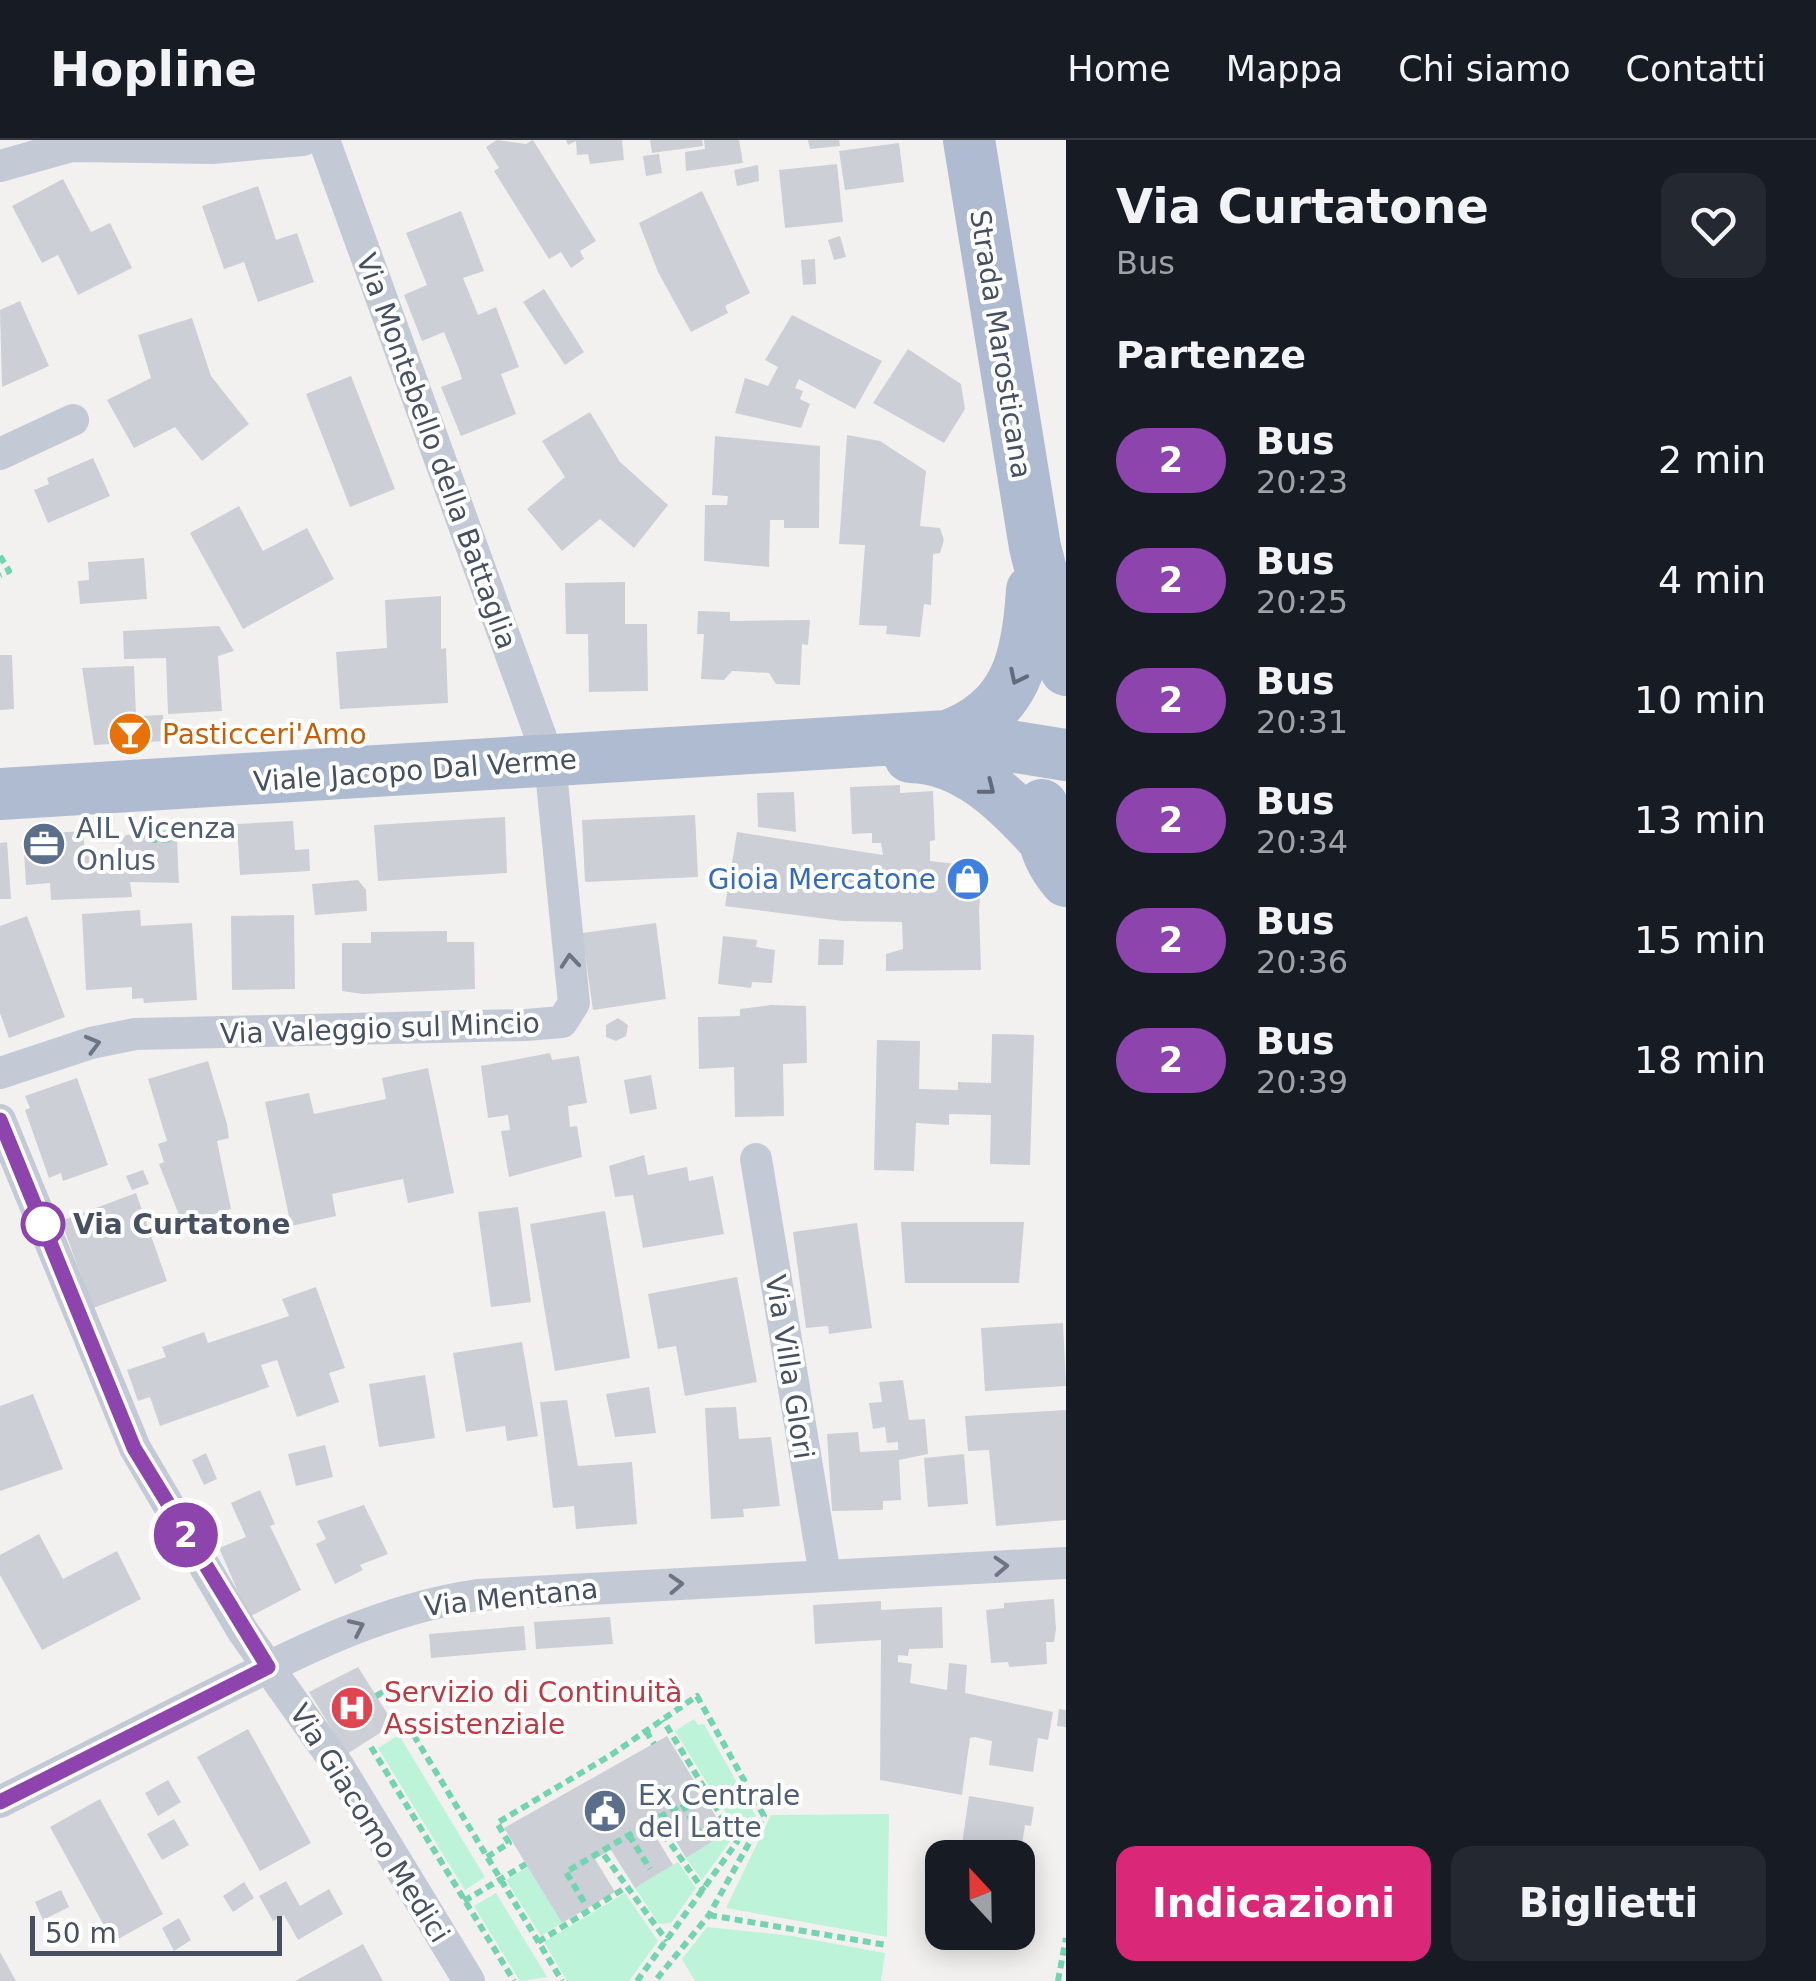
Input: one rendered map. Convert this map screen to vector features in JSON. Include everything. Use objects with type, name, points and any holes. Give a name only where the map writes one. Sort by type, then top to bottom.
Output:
[{"type":"main road","name":"Strada Marosticana","points":[[969,140],[1035,547],[1066,670]]},
{"type":"main road","name":"Strada Marosticana","points":[[1035,547],[1066,592]]},
{"type":"main road","name":"Strada Marosticana","points":[[947,736],[990,713],[1020,674],[1029,644],[1035,547]]},
{"type":"main road","name":"Viale Jacopo Dal Verme","points":[[0,794],[947,736],[1066,755]]},
{"type":"main road","name":"Viale Jacopo Dal Verme","points":[[830,744],[881,757],[946,761],[1016,810],[1054,860]]},
{"type":"main road","points":[[1054,860],[1045,794],[1066,755]]},
{"type":"street","points":[[0,166],[71,146],[150,143],[212,148],[303,140]]},
{"type":"street","name":"Via Montebello della Battaglia","points":[[324,140],[550,762]]},
{"type":"street","points":[[0,454],[73,420]]},
{"type":"street","name":"Via Valeggio sul Mincio","points":[[0,1074],[92,1043],[135,1034],[562,1022],[574,1003],[550,762]]},
{"type":"street","points":[[0,1120],[134,1448],[268,1667]]},
{"type":"street","name":"Via Villa Glori","points":[[756,1158],[825,1575]]},
{"type":"street","name":"Via Mentana","points":[[0,1802],[268,1667],[382,1616],[424,1602],[478,1595],[1066,1563]]},
{"type":"street","name":"Via Giacomo Medici","points":[[268,1667],[339,1767],[469,1981]]},
{"type":"path","points":[[0,556],[8,572],[0,575]]},
{"type":"path","points":[[376,1696],[386,1690]]},
{"type":"path","points":[[487,1856],[509,1843],[496,1823],[646,1732],[697,1696],[764,1816],[709,1915],[655,1981]]},
{"type":"path","points":[[636,1981],[737,1842],[662,1720]]},
{"type":"path","points":[[407,1724],[562,1981]]},
{"type":"path","points":[[646,1732],[654,1744]]},
{"type":"path","points":[[370,1748],[514,1981]]},
{"type":"path","points":[[584,1902],[566,1872],[683,1800],[703,1838]]},
{"type":"path","points":[[656,1823],[704,1891]]},
{"type":"path","points":[[629,1835],[650,1869]]},
{"type":"path","points":[[604,1854],[667,1941]]},
{"type":"path","points":[[432,1920],[526,1864]]},
{"type":"path","points":[[538,1942],[626,1888]]},
{"type":"path","points":[[709,1915],[886,1944]]},
{"type":"path","points":[[1058,1981],[1066,1938]]},
{"type":"green space","points":[[694,1719],[698,1725],[704,1724],[756,1816],[743,1841],[675,1731]]},
{"type":"green space","points":[[399,1735],[485,1877],[465,1890],[378,1748]]},
{"type":"green space","points":[[889,1814],[887,1937],[726,1908],[771,1815]]},
{"type":"green space","points":[[726,1833],[731,1840],[702,1880],[686,1858]]},
{"type":"green space","points":[[678,1862],[696,1888],[671,1923],[659,1924],[635,1888]]},
{"type":"green space","points":[[528,1867],[562,1923],[541,1936],[506,1880]]},
{"type":"green space","points":[[496,1893],[547,1977],[520,1981],[474,1906]]},
{"type":"green space","points":[[625,1893],[658,1941],[629,1981],[567,1981],[544,1942]]},
{"type":"green space","points":[[707,1927],[792,1936],[885,1953],[881,1981],[695,1981],[682,1959]]},
{"type":"building","points":[[497,140],[526,144],[533,140],[596,241],[580,251],[584,259],[571,268],[561,252],[549,259],[494,171],[499,168],[486,147]]},
{"type":"building","points":[[566,140],[622,140],[624,160],[590,164],[588,154],[577,155],[576,141],[568,145]]},
{"type":"building","points":[[650,140],[702,140],[703,146],[652,153]]},
{"type":"building","points":[[704,140],[739,140],[743,163],[686,171],[685,152],[705,149]]},
{"type":"building","points":[[808,140],[839,140],[840,146],[810,149]]},
{"type":"building","points":[[899,143],[904,182],[845,190],[839,151]]},
{"type":"building","points":[[659,154],[662,173],[646,176],[643,156]]},
{"type":"building","points":[[837,164],[843,222],[785,228],[779,170]]},
{"type":"building","points":[[758,165],[759,181],[737,186],[734,170]]},
{"type":"building","points":[[63,179],[91,232],[110,223],[132,268],[78,295],[58,255],[42,263],[12,206]]},
{"type":"building","points":[[258,186],[276,240],[297,233],[314,282],[258,302],[244,262],[224,269],[202,206]]},
{"type":"building","points":[[702,191],[750,293],[725,306],[728,313],[691,332],[658,272],[639,223]]},
{"type":"building","points":[[461,211],[484,271],[463,278],[478,315],[496,307],[519,367],[501,374],[516,414],[461,436],[441,387],[462,379],[459,369],[444,332],[422,341],[404,295],[427,285],[406,233]]},
{"type":"building","points":[[840,236],[846,257],[834,260],[828,240]]},
{"type":"building","points":[[815,259],[816,284],[803,285],[801,260]]},
{"type":"building","points":[[544,289],[584,352],[565,365],[523,302]]},
{"type":"building","points":[[20,301],[49,366],[2,387],[0,310]]},
{"type":"building","points":[[792,315],[882,361],[855,409],[799,379],[795,388],[803,391],[800,399],[810,404],[801,428],[735,413],[745,378],[768,386],[778,367],[765,360]]},
{"type":"building","points":[[192,318],[211,376],[249,424],[202,461],[175,427],[134,448],[107,400],[151,378],[138,335]]},
{"type":"building","points":[[908,349],[961,384],[965,409],[944,443],[873,403]]},
{"type":"building","points":[[351,376],[395,489],[350,507],[306,394]]},
{"type":"building","points":[[590,412],[620,462],[668,505],[634,548],[600,519],[562,551],[527,509],[565,477],[542,441]]},
{"type":"building","points":[[847,435],[880,441],[926,471],[920,526],[940,528],[944,540],[940,553],[933,554],[931,605],[924,604],[920,637],[886,634],[887,626],[859,625],[865,545],[839,544]]},
{"type":"building","points":[[715,436],[820,446],[819,528],[784,528],[784,520],[770,520],[769,567],[704,561],[705,505],[727,505],[728,496],[712,495]]},
{"type":"building","points":[[93,458],[110,496],[48,523],[34,490],[49,484],[47,478]]},
{"type":"building","points":[[239,506],[263,551],[307,528],[334,579],[243,629],[190,533]]},
{"type":"building","points":[[144,558],[147,599],[80,604],[78,581],[89,580],[88,562]]},
{"type":"building","points":[[625,582],[625,624],[647,624],[648,691],[589,692],[588,634],[566,634],[565,583]]},
{"type":"building","points":[[441,596],[441,649],[446,648],[448,703],[340,709],[336,652],[387,648],[385,600]]},
{"type":"building","points":[[698,611],[730,612],[730,621],[810,620],[808,645],[802,644],[800,685],[776,684],[769,673],[732,671],[724,680],[701,679],[704,634],[697,634]]},
{"type":"building","points":[[219,626],[234,651],[218,656],[222,711],[168,714],[166,658],[124,659],[123,631]]},
{"type":"building","points":[[0,655],[12,655],[14,709],[0,710]]},
{"type":"building","points":[[134,666],[136,716],[163,715],[165,741],[94,745],[82,668]]},
{"type":"building","points":[[900,785],[900,793],[933,791],[935,840],[930,841],[930,861],[983,867],[979,909],[981,970],[886,971],[886,954],[903,949],[902,922],[843,921],[725,906],[737,832],[883,855],[881,843],[872,843],[872,833],[852,834],[850,787]]},
{"type":"building","points":[[794,792],[796,832],[758,827],[757,793]]},
{"type":"building","points":[[695,815],[698,877],[585,882],[582,820]]},
{"type":"building","points":[[505,817],[507,873],[378,881],[374,825]]},
{"type":"building","points":[[293,821],[295,850],[309,849],[310,871],[240,875],[237,824]]},
{"type":"building","points":[[83,831],[85,854],[113,852],[126,835],[154,834],[154,840],[177,839],[179,883],[130,882],[132,897],[51,900],[50,883],[26,885],[23,835]]},
{"type":"building","points":[[7,842],[11,899],[0,899],[0,843]]},
{"type":"building","points":[[358,880],[366,890],[367,911],[315,915],[312,884]]},
{"type":"building","points":[[140,910],[141,926],[192,923],[197,1000],[144,1003],[143,998],[132,999],[132,987],[86,990],[82,914]]},
{"type":"building","points":[[294,915],[295,989],[232,990],[231,916]]},
{"type":"building","points":[[27,916],[65,1017],[9,1038],[0,1013],[0,926]]},
{"type":"building","points":[[656,923],[666,999],[593,1010],[582,933]]},
{"type":"building","points":[[447,931],[447,942],[474,942],[475,989],[363,994],[342,991],[342,943],[371,943],[371,932]]},
{"type":"building","points":[[723,936],[757,940],[756,947],[775,950],[772,983],[752,982],[751,988],[718,984]]},
{"type":"building","points":[[819,939],[844,940],[843,965],[818,965]]},
{"type":"building","points":[[806,1006],[807,1063],[783,1064],[784,1116],[735,1117],[734,1067],[699,1069],[698,1017],[740,1016],[740,1009]]},
{"type":"building","points":[[618,1018],[628,1025],[626,1036],[616,1041],[606,1037],[606,1025]]},
{"type":"building","points":[[992,1034],[1034,1035],[1030,1165],[990,1164],[991,1115],[949,1114],[949,1125],[916,1123],[914,1171],[874,1170],[877,1040],[920,1041],[919,1089],[958,1090],[958,1082],[991,1083]]},
{"type":"building","points":[[550,1053],[552,1060],[579,1056],[587,1103],[568,1106],[570,1127],[577,1126],[582,1157],[509,1177],[501,1131],[510,1130],[508,1115],[488,1118],[481,1066]]},
{"type":"building","points":[[208,1061],[227,1124],[229,1138],[217,1141],[231,1209],[182,1223],[159,1164],[164,1162],[158,1144],[167,1141],[148,1079]]},
{"type":"building","points":[[428,1068],[454,1193],[408,1203],[403,1179],[332,1194],[336,1216],[291,1226],[265,1102],[309,1093],[314,1114],[386,1099],[382,1078]]},
{"type":"building","points":[[651,1075],[657,1109],[630,1114],[624,1080]]},
{"type":"building","points":[[77,1078],[108,1165],[63,1181],[61,1173],[49,1178],[25,1110],[30,1108],[25,1096]]},
{"type":"building","points":[[644,1155],[648,1175],[687,1167],[689,1181],[713,1176],[724,1234],[643,1248],[633,1195],[615,1197],[609,1166]]},
{"type":"building","points":[[143,1170],[149,1184],[132,1190],[126,1176]]},
{"type":"building","points":[[136,1193],[167,1281],[93,1308],[61,1221]]},
{"type":"building","points":[[518,1207],[531,1302],[491,1307],[478,1212]]},
{"type":"building","points":[[605,1211],[630,1358],[555,1371],[530,1224]]},
{"type":"building","points":[[901,1222],[1024,1222],[1019,1283],[905,1283]]},
{"type":"building","points":[[857,1223],[872,1328],[829,1334],[828,1326],[806,1328],[793,1232]]},
{"type":"building","points":[[737,1277],[757,1382],[685,1396],[676,1346],[658,1349],[648,1294]]},
{"type":"building","points":[[316,1287],[345,1368],[329,1373],[339,1402],[297,1417],[277,1360],[261,1365],[269,1387],[160,1426],[150,1397],[138,1401],[127,1370],[166,1357],[162,1347],[204,1332],[208,1343],[289,1316],[282,1299]]},
{"type":"building","points":[[1063,1323],[1066,1386],[985,1391],[981,1328]]},
{"type":"building","points":[[522,1342],[538,1436],[507,1441],[505,1426],[466,1432],[453,1353]]},
{"type":"building","points":[[425,1375],[435,1438],[379,1447],[369,1384]]},
{"type":"building","points":[[903,1380],[909,1420],[925,1419],[928,1454],[899,1460],[901,1500],[883,1501],[883,1510],[832,1511],[827,1434],[858,1432],[860,1452],[898,1450],[898,1442],[887,1443],[885,1427],[873,1429],[869,1403],[882,1402],[879,1382]]},
{"type":"building","points":[[649,1387],[656,1433],[615,1437],[606,1394]]},
{"type":"building","points":[[33,1394],[63,1469],[0,1491],[0,1406]]},
{"type":"building","points":[[567,1400],[578,1466],[632,1462],[637,1524],[576,1529],[574,1506],[553,1508],[540,1402]]},
{"type":"building","points":[[736,1407],[739,1439],[771,1437],[780,1506],[743,1509],[744,1517],[711,1519],[705,1408]]},
{"type":"building","points":[[1066,1410],[1066,1520],[996,1526],[989,1450],[968,1451],[965,1416]]},
{"type":"building","points":[[325,1445],[333,1477],[296,1486],[288,1454]]},
{"type":"building","points":[[206,1453],[217,1479],[204,1485],[192,1460]]},
{"type":"building","points":[[964,1454],[968,1504],[928,1507],[924,1458]]},
{"type":"building","points":[[260,1490],[275,1524],[270,1526],[301,1590],[249,1617],[219,1548],[246,1537],[231,1503]]},
{"type":"building","points":[[364,1505],[388,1554],[360,1565],[363,1570],[335,1584],[316,1544],[326,1539],[317,1521]]},
{"type":"building","points":[[39,1534],[63,1579],[117,1551],[141,1599],[42,1650],[0,1575],[0,1555]]},
{"type":"building","points":[[1054,1599],[1056,1629],[1054,1642],[1046,1642],[1047,1664],[1009,1667],[1008,1662],[991,1663],[986,1610],[1004,1608],[1004,1603]]},
{"type":"building","points":[[881,1601],[881,1610],[942,1607],[943,1648],[909,1649],[908,1656],[898,1655],[898,1662],[912,1664],[910,1683],[947,1690],[949,1663],[967,1665],[965,1693],[1053,1712],[1048,1740],[1038,1738],[1033,1772],[989,1765],[992,1741],[974,1737],[970,1738],[962,1795],[880,1780],[881,1640],[815,1644],[813,1605]]},
{"type":"building","points":[[610,1617],[613,1644],[536,1649],[534,1622]]},
{"type":"building","points":[[524,1626],[526,1650],[431,1658],[429,1634]]},
{"type":"building","name":"Servizio di Continuità Assistenziale","points":[[358,1667],[394,1724],[347,1754],[309,1692]]},
{"type":"building","points":[[1059,1709],[1066,1710],[1066,1727],[1057,1726]]},
{"type":"building","points":[[248,1729],[311,1843],[260,1871],[197,1757]]},
{"type":"building","points":[[667,1736],[726,1833],[686,1858],[663,1819],[650,1827],[673,1865],[635,1888],[611,1850],[595,1859],[615,1892],[562,1923],[504,1828]]},
{"type":"building","points":[[168,1780],[181,1802],[158,1816],[145,1793]]},
{"type":"building","points":[[969,1796],[1034,1807],[1031,1826],[1025,1825],[1023,1840],[963,1840]]},
{"type":"building","points":[[100,1799],[163,1914],[113,1942],[50,1827]]},
{"type":"building","points":[[174,1819],[189,1845],[162,1860],[147,1834]]},
{"type":"building","points":[[286,1881],[300,1906],[329,1889],[343,1914],[298,1940],[284,1915],[273,1921],[259,1896]]},
{"type":"building","points":[[244,1882],[254,1898],[233,1912],[223,1896]]},
{"type":"building","points":[[61,1890],[69,1907],[43,1920],[35,1902]]},
{"type":"building","points":[[179,1918],[191,1940],[174,1951],[162,1928]]},
{"type":"building","points":[[363,1944],[383,1981],[295,1981]]},
{"type":"building","points":[[0,1952],[16,1981],[0,1981]]},
{"type":"bus line","name":"2","points":[[0,1120],[134,1448],[268,1667],[0,1802]]},
{"type":"place","name":"Pasticceri'Amo","points":[[130,734]]},
{"type":"place","name":"AIL Vicenza Onlus","points":[[44,844]]},
{"type":"place","name":"Gioia Mercatone","points":[[968,879]]},
{"type":"place","name":"Via Curtatone","points":[[43,1224]]},
{"type":"place","name":"Servizio di Continuità Assistenziale","points":[[352,1708]]},
{"type":"place","name":"Ex Centrale del Latte","points":[[605,1811]]}]
